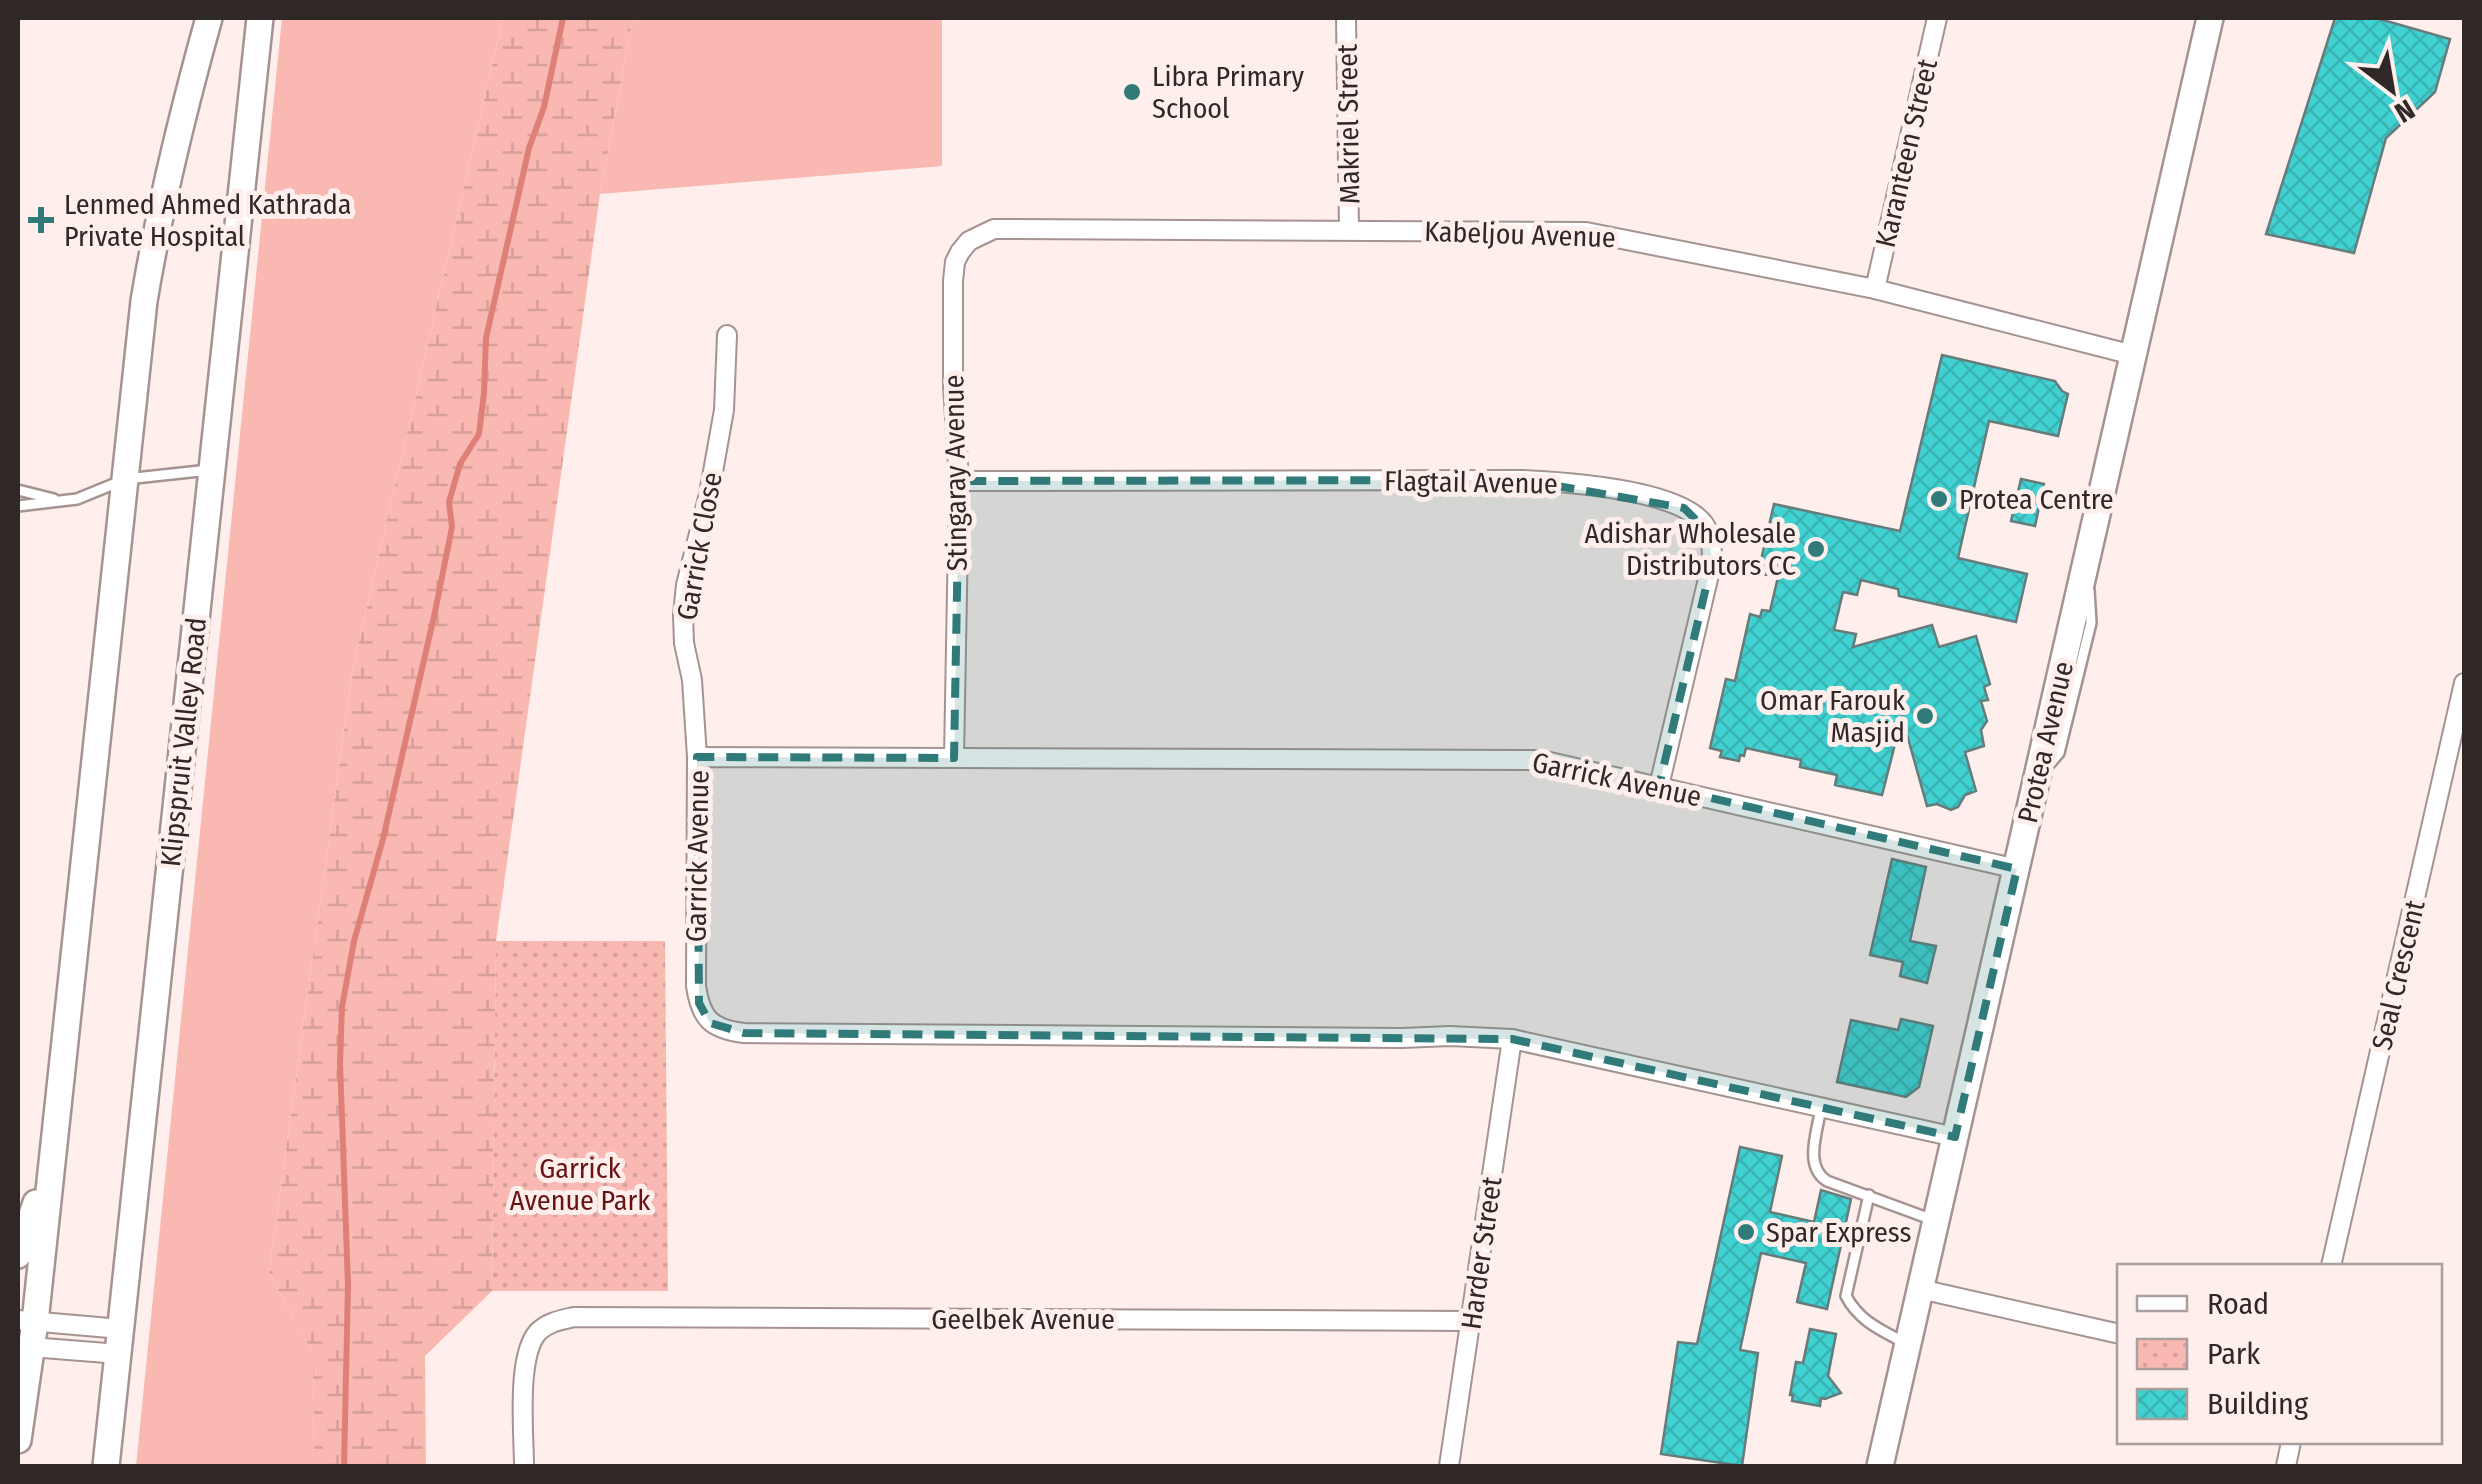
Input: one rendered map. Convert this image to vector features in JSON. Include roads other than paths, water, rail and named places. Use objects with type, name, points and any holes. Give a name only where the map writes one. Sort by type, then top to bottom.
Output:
[{"type":"main road","points":[[18,1440],[26,1334],[54,1141],[144,301],[158,220],[209,18]]},
{"type":"main road","name":"Klipspruit Valley Road","points":[[106,1466],[260,18]]},
{"type":"main road","name":"Protea Avenue","points":[[1880,1466],[2210,18]]},
{"type":"main road","points":[[18,1255],[54,1141]]},
{"type":"street","name":"Makriel Street","points":[[1346,18],[1349,230]]},
{"type":"street","name":"Karanteen Street","points":[[1875,289],[1937,18]]},
{"type":"street","name":"Kabeljou Avenue","points":[[1014,228],[1586,232],[1875,289],[2133,355]]},
{"type":"street","name":"Stingaray Avenue","points":[[954,758],[959,480],[953,385],[955,262],[969,241],[980,234],[1014,228]]},
{"type":"street","name":"Garrick Close","points":[[697,757],[692,680],[682,615],[724,410],[727,335]]},
{"type":"street","name":"Flagtail Avenue","points":[[959,480],[1523,480],[1591,485],[1684,508],[1709,533],[1712,562],[1658,786]]},
{"type":"street","name":"Seal Crescent","points":[[2331,1264],[2464,683]]},
{"type":"street","name":"Garrick Avenue","points":[[1955,1137],[1512,1038],[722,1030],[704,1014],[696,986],[697,757],[1524,759],[1558,762],[2017,868]]},
{"type":"street","name":"Harder Street","points":[[1449,1466],[1512,1038]]},
{"type":"street","points":[[1920,1290],[2117,1333]]},
{"type":"street","name":"Geelbek Avenue","points":[[524,1466],[524,1374],[528,1352],[540,1330],[574,1317],[1472,1320]]},
{"type":"street","points":[[26,1334],[120,1342]]},
{"type":"lane","points":[[18,506],[64,502],[126,479],[212,470]]},
{"type":"lane","points":[[18,490],[64,502]]},
{"type":"lane","points":[[1821,1107],[1812,1163],[1818,1175],[1936,1221]]},
{"type":"lane","points":[[1869,1195],[1846,1296],[1864,1321],[1908,1344]]},
{"type":"waterway","points":[[344,1466],[348,1285],[340,1062],[342,1007],[354,941],[383,839],[435,612],[452,527],[449,502],[460,464],[479,434],[486,338],[563,18]]},
{"type":"place","name":"Libra Primary School","points":[[1132,92]]},
{"type":"place","name":"Lenmed Ahmed Kathrada Private Hospital","points":[[41,220]]},
{"type":"place","name":"Protea Centre","points":[[1939,499]]},
{"type":"place","name":"Adishar Wholesale Distributors CC","points":[[1816,549]]},
{"type":"place","name":"Omar Farouk Masjid","points":[[1925,716]]},
{"type":"place","name":"Spar Express","points":[[1746,1232]]},
{"type":"park label","name":"Garrick Avenue Park","points":[[580,1184]]}]
